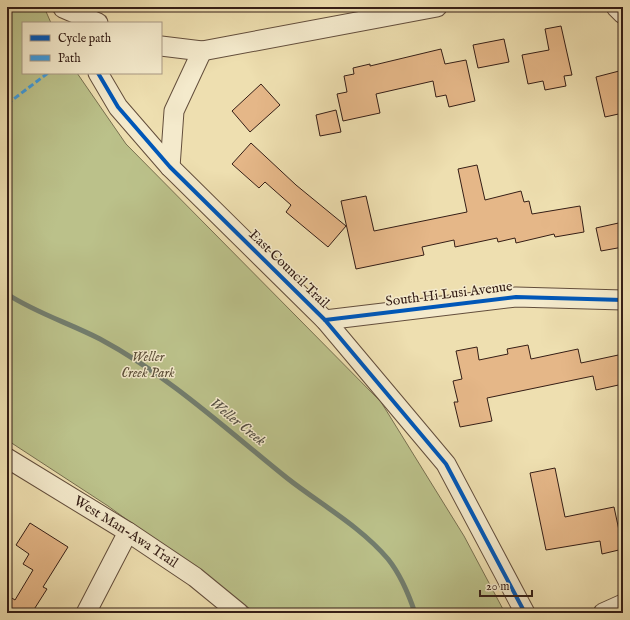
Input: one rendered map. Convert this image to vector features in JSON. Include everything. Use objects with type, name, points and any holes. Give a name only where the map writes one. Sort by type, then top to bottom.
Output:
[{"type":"street","points":[[162,46],[202,51],[437,7]]},
{"type":"street","points":[[616,7],[623,14]]},
{"type":"street","points":[[65,13],[95,22]]},
{"type":"street","points":[[170,167],[174,111],[202,51]]},
{"type":"street","name":"East Council Trail","points":[[99,74],[118,107],[170,167],[325,320],[446,464],[525,613]]},
{"type":"street","name":"South Hi Lusi Avenue","points":[[325,320],[516,297],[623,300]]},
{"type":"street","name":"West Man-Awa Trail","points":[[7,458],[128,532],[195,577],[239,613]]},
{"type":"street","points":[[86,613],[128,532]]},
{"type":"street","points":[[603,613],[623,604]]},
{"type":"green space","name":"Weller Creek Park","points":[[7,7],[44,7],[51,22],[22,22],[22,74],[78,74],[126,144],[381,402],[464,536],[505,613],[256,613],[108,506],[7,440]]},
{"type":"building","points":[[561,26],[572,75],[564,76],[566,86],[545,90],[543,81],[528,84],[522,55],[549,50],[545,29]]},
{"type":"building","points":[[504,39],[509,62],[478,68],[473,45]]},
{"type":"building","points":[[441,49],[445,64],[466,60],[475,101],[449,107],[446,95],[436,97],[433,81],[376,94],[380,113],[343,121],[337,94],[347,92],[344,76],[354,74],[353,68],[370,64],[370,66]]},
{"type":"building","points":[[623,70],[623,113],[605,117],[596,77]]},
{"type":"building","points":[[261,84],[280,105],[250,132],[232,111]]},
{"type":"building","points":[[336,110],[341,132],[320,136],[316,115]]},
{"type":"building","points":[[251,143],[296,185],[346,226],[328,247],[286,212],[291,205],[265,182],[259,188],[232,164]]},
{"type":"building","points":[[477,165],[485,200],[521,191],[524,202],[529,201],[532,214],[580,206],[584,232],[555,237],[554,234],[516,243],[515,238],[498,242],[497,238],[455,247],[454,240],[422,247],[424,255],[356,269],[341,201],[366,196],[374,231],[467,212],[458,169]]},
{"type":"building","points":[[623,222],[623,247],[601,251],[596,228]]},
{"type":"building","points":[[528,345],[531,359],[578,349],[581,363],[623,354],[623,384],[596,390],[593,376],[487,398],[492,421],[460,427],[454,402],[458,402],[453,381],[462,379],[456,351],[477,347],[479,360],[508,354],[507,349]]},
{"type":"building","points":[[555,468],[565,517],[614,507],[623,549],[602,554],[600,541],[546,550],[530,473]]},
{"type":"building","points":[[30,523],[68,547],[43,587],[47,589],[33,611],[36,613],[7,613],[7,595],[15,600],[33,570],[23,564],[29,554],[16,545]]},
{"type":"waterway","name":"Weller Creek","points":[[7,294],[29,307],[100,339],[150,369],[196,404],[287,478],[365,536],[388,559],[396,571],[404,585],[415,613]]},
{"type":"marked path","points":[[7,104],[47,74]]},
{"type":"cycle path","points":[[99,74],[118,107],[170,167],[325,320],[446,464],[525,613]]},
{"type":"cycle path","points":[[325,320],[516,297],[623,300]]}]
